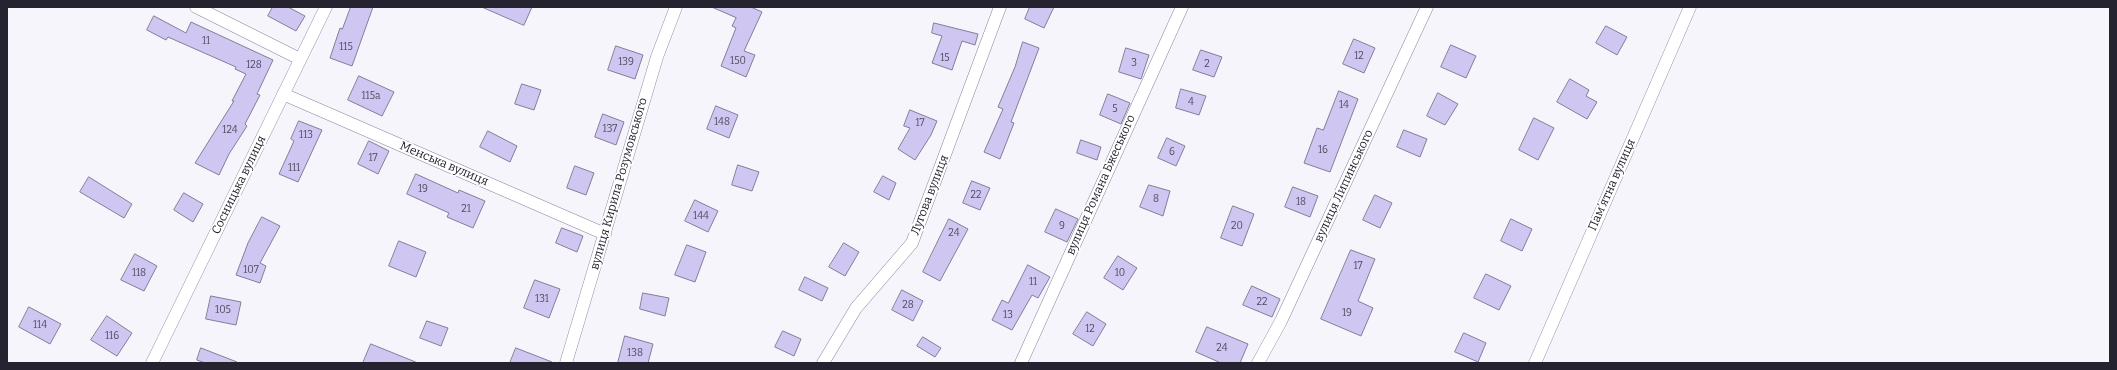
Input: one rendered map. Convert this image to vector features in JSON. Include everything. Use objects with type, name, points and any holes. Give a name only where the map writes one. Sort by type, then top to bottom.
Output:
[{"type":"street","points":[[196,7],[300,59]]},
{"type":"street","name":"Сосницька вулиця","points":[[152,363],[326,7]]},
{"type":"street","name":"вулиця Кирила Розумовського","points":[[566,363],[657,57],[676,7]]},
{"type":"street","name":"Лугова вулиця","points":[[823,363],[856,308],[912,243],[1000,7]]},
{"type":"street","name":"вулиця Романа Бжеського","points":[[1021,363],[1182,7]]},
{"type":"street","name":"вулиця Липинського","points":[[1258,363],[1285,314],[1427,7]]},
{"type":"street","name":"Памʼятна вулиця","points":[[1535,363],[1690,7]]},
{"type":"street","name":"Менська вулиця","points":[[283,94],[605,234]]},
{"type":"building","points":[[273,7],[288,7],[305,16],[296,31],[268,16]]},
{"type":"building","points":[[351,7],[373,7],[352,66],[330,58],[340,28],[342,29]]},
{"type":"building","points":[[482,7],[532,7],[524,25]]},
{"type":"building","points":[[712,7],[751,7],[762,12],[744,51],[755,55],[746,77],[721,66],[736,28],[732,26],[736,18]]},
{"type":"building","points":[[1030,7],[1054,7],[1044,28],[1025,19]]},
{"type":"building","points":[[154,16],[186,33],[191,22],[273,60],[257,94],[260,95],[245,124],[247,126],[229,154],[219,175],[195,163],[234,101],[232,101],[246,74],[235,69],[236,67],[168,37],[166,40],[147,30]]},
{"type":"building","points":[[934,23],[978,34],[975,45],[962,41],[952,70],[932,63],[942,36],[932,33]]},
{"type":"building","points":[[1606,26],[1627,37],[1617,55],[1596,43]]},
{"type":"building","points":[[1354,39],[1375,48],[1364,73],[1343,64]]},
{"type":"building","points":[[1023,42],[1039,48],[1011,122],[1014,123],[1000,159],[984,152],[1003,109],[998,107],[1015,67]]},
{"type":"building","points":[[1451,45],[1476,56],[1466,78],[1441,67]]},
{"type":"building","points":[[616,46],[643,55],[635,79],[608,70]]},
{"type":"building","points":[[1126,48],[1149,55],[1141,79],[1119,72]]},
{"type":"building","points":[[1201,50],[1222,57],[1214,77],[1193,70]]},
{"type":"building","points":[[359,76],[394,92],[382,116],[348,100]]},
{"type":"building","points":[[1570,79],[1589,90],[1586,96],[1597,102],[1587,119],[1557,102]]},
{"type":"building","points":[[522,84],[541,90],[534,110],[515,104]]},
{"type":"building","points":[[1181,89],[1206,96],[1199,115],[1176,108]]},
{"type":"building","points":[[1339,91],[1358,99],[1330,172],[1304,163],[1317,128],[1323,130]]},
{"type":"building","points":[[1438,93],[1458,104],[1445,125],[1427,116]]},
{"type":"building","points":[[1108,94],[1130,103],[1121,124],[1100,115]]},
{"type":"building","points":[[716,106],[738,115],[729,138],[707,129]]},
{"type":"building","points":[[910,110],[937,121],[931,135],[915,160],[898,149],[910,128],[904,126]]},
{"type":"building","points":[[603,114],[624,122],[616,145],[595,137]]},
{"type":"building","points":[[1534,118],[1554,128],[1538,160],[1519,150]]},
{"type":"building","points":[[299,121],[322,130],[298,182],[279,174],[294,141],[291,139]]},
{"type":"building","points":[[1404,130],[1427,139],[1420,157],[1397,147]]},
{"type":"building","points":[[488,131],[517,146],[510,162],[480,147]]},
{"type":"building","points":[[1167,138],[1185,146],[1176,166],[1158,158]]},
{"type":"building","points":[[1081,140],[1101,147],[1097,160],[1077,153]]},
{"type":"building","points":[[369,141],[389,151],[378,174],[358,164]]},
{"type":"building","points":[[738,165],[759,172],[752,191],[732,185]]},
{"type":"building","points":[[575,166],[594,173],[586,195],[567,188]]},
{"type":"building","points":[[416,174],[458,193],[459,190],[485,201],[473,228],[447,217],[449,213],[407,194]]},
{"type":"building","points":[[883,176],[896,183],[889,200],[874,192]]},
{"type":"building","points":[[89,177],[132,204],[124,218],[80,192]]},
{"type":"building","points":[[972,181],[990,188],[980,210],[963,203]]},
{"type":"building","points":[[1149,185],[1170,191],[1163,216],[1140,207]]},
{"type":"building","points":[[1293,187],[1318,196],[1310,217],[1285,207]]},
{"type":"building","points":[[184,193],[203,204],[193,222],[174,210]]},
{"type":"building","points":[[1375,195],[1392,203],[1380,228],[1363,220]]},
{"type":"building","points":[[695,200],[718,211],[708,232],[685,221]]},
{"type":"building","points":[[1233,206],[1254,214],[1242,246],[1221,238]]},
{"type":"building","points":[[1056,209],[1078,219],[1067,242],[1045,232]]},
{"type":"building","points":[[262,217],[280,226],[260,263],[266,266],[260,283],[236,275],[248,243]]},
{"type":"building","points":[[949,219],[968,229],[940,281],[923,272]]},
{"type":"building","points":[[1511,219],[1532,229],[1522,251],[1501,241]]},
{"type":"building","points":[[562,228],[583,236],[577,252],[556,243]]},
{"type":"building","points":[[399,241],[426,252],[416,277],[389,266]]},
{"type":"building","points":[[844,243],[859,252],[845,276],[829,267]]},
{"type":"building","points":[[687,245],[706,252],[695,282],[675,275]]},
{"type":"building","points":[[1351,250],[1375,259],[1358,301],[1373,308],[1361,336],[1321,319]]},
{"type":"building","points":[[135,254],[157,266],[144,291],[121,280]]},
{"type":"building","points":[[1118,256],[1137,268],[1123,290],[1104,278]]},
{"type":"building","points":[[1028,265],[1050,277],[1038,298],[1032,295],[1012,330],[992,320],[1002,300],[1008,303]]},
{"type":"building","points":[[1486,274],[1511,286],[1499,310],[1474,298]]},
{"type":"building","points":[[805,277],[828,288],[822,301],[799,290]]},
{"type":"building","points":[[535,280],[560,289],[549,318],[524,308]]},
{"type":"building","points":[[1252,286],[1280,299],[1272,317],[1243,305]]},
{"type":"building","points":[[902,290],[923,301],[913,321],[892,310]]},
{"type":"building","points":[[643,293],[669,298],[665,316],[640,309]]},
{"type":"building","points":[[211,296],[241,302],[236,325],[206,319]]},
{"type":"building","points":[[29,307],[61,324],[50,344],[19,327]]},
{"type":"building","points":[[1087,312],[1106,324],[1093,346],[1073,334]]},
{"type":"building","points":[[107,316],[132,333],[117,356],[91,340]]},
{"type":"building","points":[[427,321],[448,328],[441,346],[420,338]]},
{"type":"building","points":[[1207,327],[1248,344],[1240,363],[1221,363],[1196,352]]},
{"type":"building","points":[[783,331],[801,339],[794,356],[775,347]]},
{"type":"building","points":[[1464,333],[1486,343],[1478,362],[1455,352]]},
{"type":"building","points":[[625,336],[653,344],[648,363],[618,363]]},
{"type":"building","points":[[923,337],[941,348],[935,357],[917,346]]},
{"type":"building","points":[[371,344],[418,363],[363,363]]},
{"type":"building","points":[[201,348],[237,362],[205,363],[197,360]]},
{"type":"building","points":[[516,348],[552,362],[552,363],[510,363]]}]
